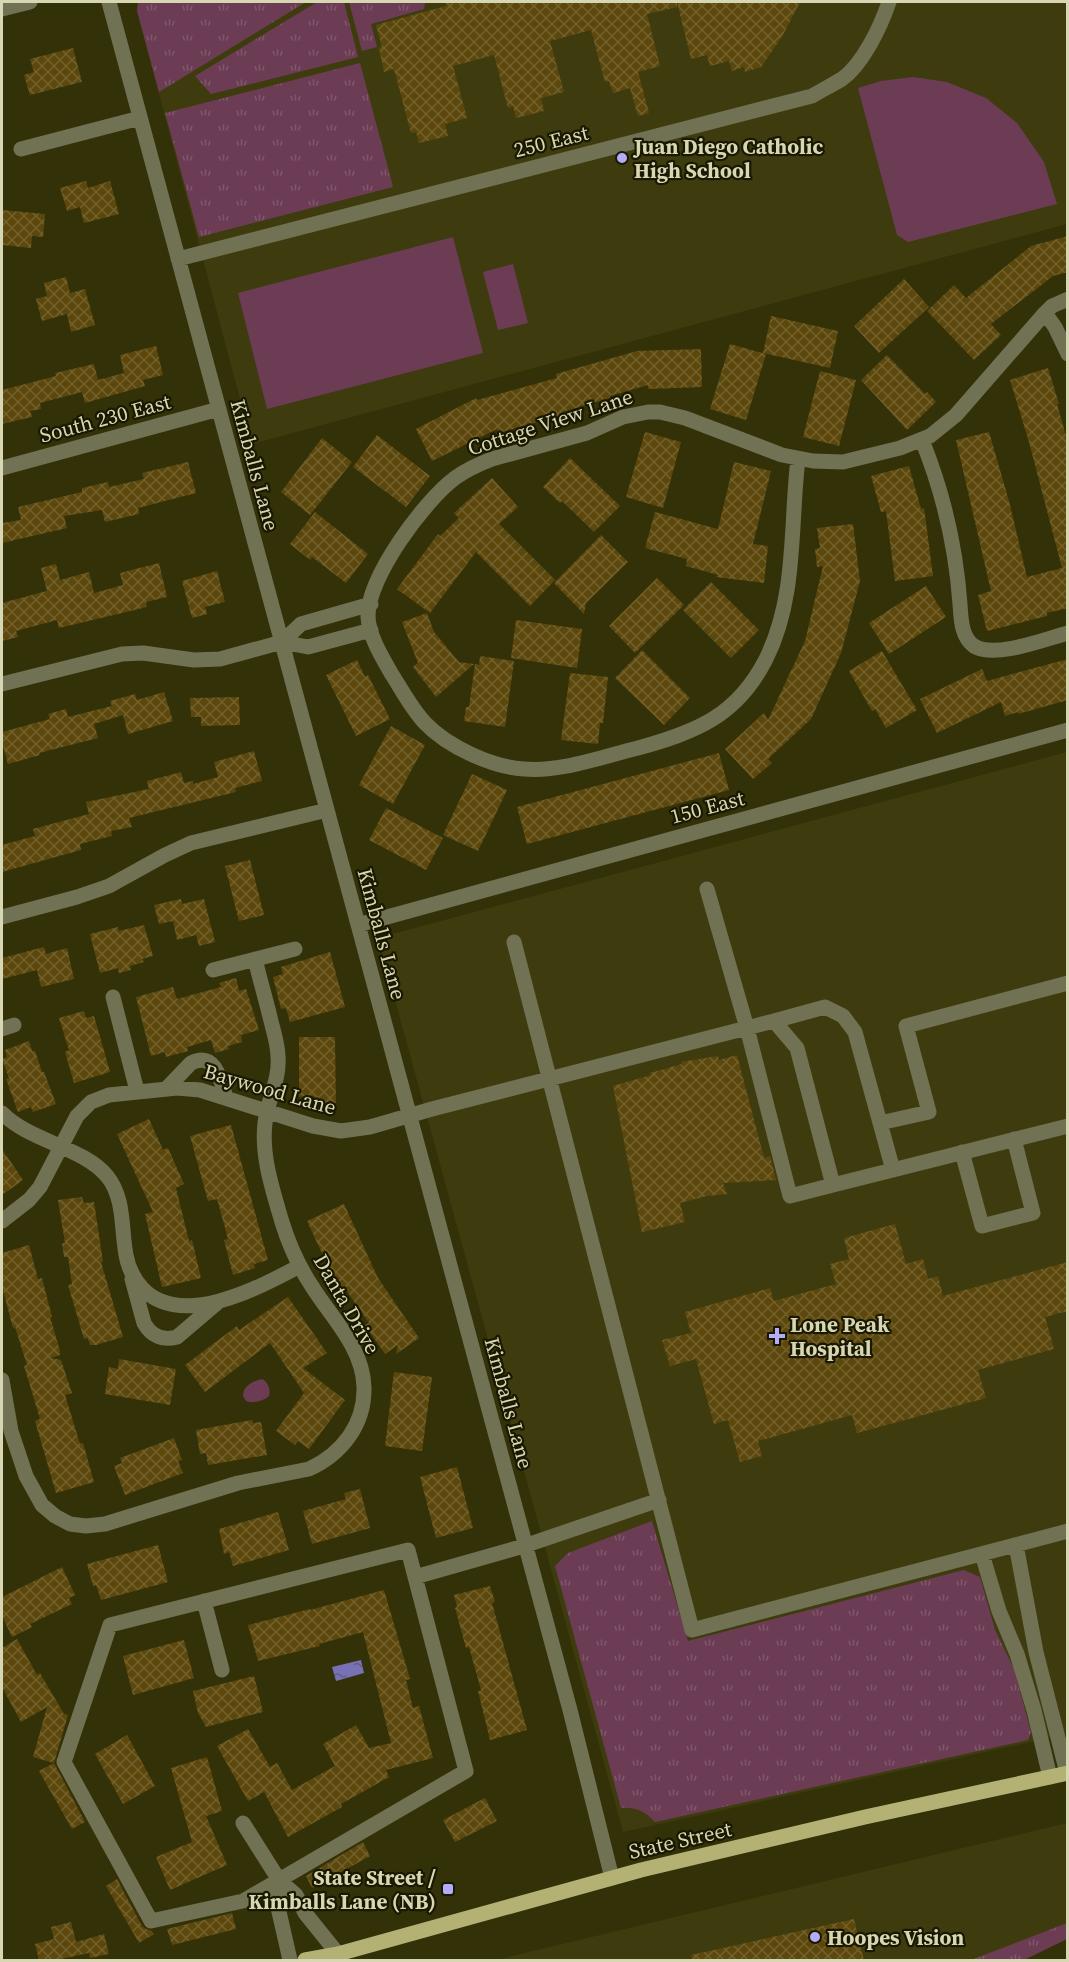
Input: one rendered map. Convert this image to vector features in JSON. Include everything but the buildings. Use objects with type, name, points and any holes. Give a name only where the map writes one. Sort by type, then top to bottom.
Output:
[{"type":"main road","name":"State Street","points":[[305,1960],[338,1954],[612,1878],[1067,1773]]},
{"type":"street","points":[[2,9],[30,2]]},
{"type":"street","name":"Kimballs Lane","points":[[109,2],[570,1710],[612,1878]]},
{"type":"street","name":"250 East","points":[[178,259],[812,96],[843,78],[862,56],[881,27],[889,2]]},
{"type":"street","points":[[21,149],[140,117]]},
{"type":"street","name":"Cottage View Lane","points":[[370,617],[382,572],[390,556],[434,498],[454,479],[492,459],[587,433],[623,417],[648,412],[660,412],[685,418],[773,452],[798,459],[843,462],[900,448],[922,440],[956,415],[1045,313],[1052,306],[1068,299]]},
{"type":"street","points":[[1045,313],[1059,333],[1068,354]]},
{"type":"street","name":"South 230 East","points":[[2,468],[219,409]]},
{"type":"street","points":[[922,440],[939,486],[946,515],[958,575],[962,626],[970,642],[982,649],[999,650],[1068,633]]},
{"type":"street","points":[[370,617],[386,665],[410,703],[427,724],[468,752],[501,765],[532,770],[566,766],[682,735],[710,722],[735,701],[757,675],[774,642],[789,580],[798,459]]},
{"type":"street","points":[[282,642],[301,624],[370,617]]},
{"type":"street","points":[[2,684],[122,654],[143,653],[194,660],[220,659],[282,642],[308,647],[370,617]]},
{"type":"street","name":"150 East","points":[[358,925],[1068,730]]},
{"type":"street","points":[[2,917],[109,886],[191,843],[327,810]]},
{"type":"street","points":[[707,890],[747,1028],[790,1196],[1068,1126]]},
{"type":"street","points":[[514,942],[692,1630],[1068,1531]]},
{"type":"street","points":[[213,970],[295,949]]},
{"type":"street","name":"Danta Drive","points":[[2,1380],[11,1431],[26,1476],[42,1505],[55,1516],[70,1524],[86,1526],[105,1524],[238,1483],[298,1472],[320,1464],[346,1442],[358,1422],[364,1400],[364,1377],[351,1344],[300,1266],[287,1239],[282,1221],[265,1154],[264,1133],[267,1111],[277,1078],[279,1058],[255,959]]},
{"type":"street","points":[[880,1123],[929,1112],[906,1026],[1068,983]]},
{"type":"street","points":[[112,997],[137,1091]]},
{"type":"street","name":"Baywood Lane","points":[[2,1221],[35,1194],[77,1116],[91,1102],[109,1095],[189,1088],[313,1126],[341,1131],[360,1129],[825,1007],[843,1016],[855,1032],[893,1170]]},
{"type":"street","points":[[774,1021],[797,1048],[833,1185]]},
{"type":"street","points":[[166,1089],[191,1063],[196,1060],[207,1060],[219,1072],[226,1098]]},
{"type":"street","points":[[2,1113],[17,1126],[94,1164],[114,1186],[120,1203],[126,1257],[144,1323],[151,1333],[157,1337],[170,1339],[177,1337],[220,1299]]},
{"type":"street","points":[[962,1152],[982,1226],[1033,1213],[1014,1139]]},
{"type":"street","points":[[129,1267],[144,1290],[161,1301],[192,1306],[256,1287],[300,1266]]},
{"type":"street","points":[[415,1577],[525,1546],[659,1500]]},
{"type":"street","points":[[1016,1545],[1036,1652],[1067,1773]]},
{"type":"street","points":[[408,1550],[466,1771],[243,1901],[151,1921],[64,1762],[110,1625],[204,1601],[408,1550]]},
{"type":"street","points":[[982,1554],[999,1611],[1017,1654],[1034,1710],[1050,1777]]},
{"type":"street","points":[[204,1601],[222,1670]]},
{"type":"street","points":[[243,1823],[279,1880],[296,1895],[305,1913],[338,1954]]},
{"type":"street","points":[[279,1880],[277,1903],[290,1960]]},
{"type":"shaded area","name":"Juan Diego Catholic High School","points":[[138,2],[1067,2],[1067,224],[252,444],[137,11]]},
{"type":"shaded area","name":"Lone Peak Hospital","points":[[1067,752],[1067,1734],[623,1832],[378,938]]},
{"type":"shaded area","points":[[1067,1823],[1067,1930],[997,1960],[496,1960]]},
{"type":"green space","points":[[138,2],[306,2],[159,92],[137,11]]},
{"type":"green space","points":[[317,2],[344,2],[358,57],[211,94],[195,76]]},
{"type":"green space","points":[[349,2],[425,2],[424,9],[371,24],[377,47],[362,51]]},
{"type":"green space","points":[[360,63],[393,187],[199,237],[165,113]]},
{"type":"green space","points":[[913,77],[947,82],[986,98],[1017,123],[1044,162],[1057,204],[908,242],[897,235],[858,88],[881,81]]},
{"type":"green space","points":[[453,237],[483,353],[267,409],[238,293]]},
{"type":"green space","points":[[513,264],[528,323],[498,330],[483,272]]},
{"type":"green space","points":[[262,1379],[268,1386],[269,1396],[258,1402],[246,1401],[243,1392],[246,1387]]},
{"type":"green space","points":[[652,1521],[688,1641],[964,1570],[980,1577],[995,1630],[1014,1669],[1031,1732],[1028,1740],[655,1822],[640,1811],[621,1808],[555,1566],[568,1553]]},
{"type":"green space","points":[[1067,1923],[1067,1939],[1024,1960],[971,1960]]},
{"type":"water","points":[[361,1660],[364,1673],[336,1681],[332,1667]]},
{"type":"place","name":"Juan Diego Catholic High School","points":[[622,158]]},
{"type":"place","name":"Lone Peak Hospital","points":[[777,1336]]},
{"type":"place","name":"State Street / Kimballs Lane (NB)","points":[[448,1889]]},
{"type":"place","name":"Hoopes Vision","points":[[815,1937]]}]
